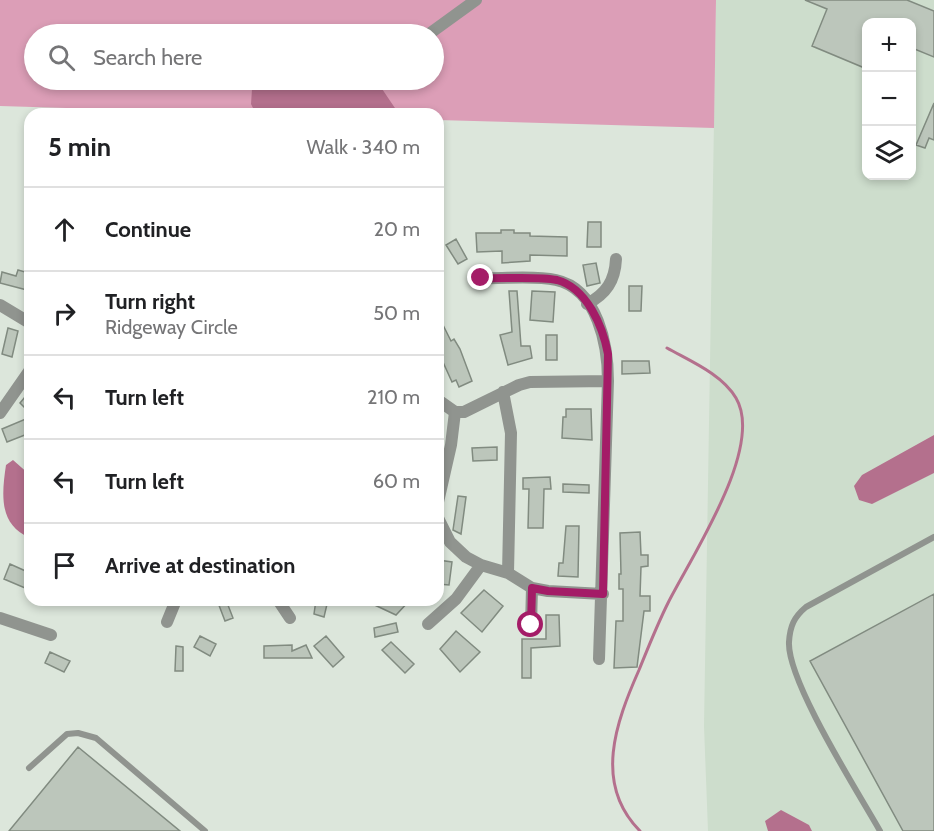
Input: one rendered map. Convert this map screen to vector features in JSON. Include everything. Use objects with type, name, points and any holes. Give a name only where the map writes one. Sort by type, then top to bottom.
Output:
[{"type":"street","points":[[443,24],[476,0]]},
{"type":"street","points":[[587,304],[599,297],[610,286],[615,272],[616,259]]},
{"type":"street","points":[[481,278],[557,280],[573,289],[587,304],[599,321],[605,337],[608,381],[603,594],[599,659]]},
{"type":"street","points":[[0,305],[24,316]]},
{"type":"street","points":[[0,413],[24,379]]},
{"type":"street","points":[[444,404],[454,412],[464,411],[530,382],[608,381]]},
{"type":"street","points":[[503,392],[511,433],[507,573]]},
{"type":"street","points":[[444,475],[451,444],[454,412]]},
{"type":"street","points":[[444,530],[450,542],[466,557],[481,565],[507,573],[532,588],[603,594]]},
{"type":"street","points":[[428,624],[456,599],[481,565]]},
{"type":"street","points":[[531,625],[532,588]]},
{"type":"street","points":[[167,622],[174,606]]},
{"type":"street","points":[[282,606],[290,618]]},
{"type":"street","points":[[0,618],[51,636]]},
{"type":"lane","points":[[880,831],[796,679],[789,643],[794,617],[806,607],[934,537]]},
{"type":"lane","points":[[29,768],[67,734],[96,738],[206,831]]},
{"type":"shaded area","points":[[0,0],[716,0],[714,128],[444,120],[444,108],[0,106]]},
{"type":"shaded area","points":[[716,0],[934,0],[934,831],[708,831],[704,726]]},
{"type":"shaded area","points":[[252,90],[383,90],[395,108],[253,108]]},
{"type":"shaded area","points":[[934,435],[934,473],[872,504],[859,500],[854,486],[862,475]]},
{"type":"shaded area","points":[[13,460],[24,470],[24,534],[13,526],[5,509],[3,488],[6,465]]},
{"type":"shaded area","points":[[781,810],[809,825],[812,831],[768,831],[765,821]]},
{"type":"building","points":[[805,0],[907,0],[934,11],[934,57],[916,50],[916,18],[862,18],[862,67],[812,46],[827,9]]},
{"type":"building","points":[[934,103],[934,140],[929,138],[925,148],[916,145]]},
{"type":"building","points":[[588,222],[601,222],[601,247],[587,247]]},
{"type":"building","points":[[501,230],[530,233],[530,236],[567,237],[567,256],[530,255],[530,261],[502,263],[502,251],[477,252],[476,233],[501,233]]},
{"type":"building","points":[[456,239],[467,259],[458,264],[446,245]]},
{"type":"building","points":[[596,263],[600,283],[587,286],[583,265]]},
{"type":"building","points":[[18,270],[24,272],[24,289],[0,283],[2,272],[16,276]]},
{"type":"building","points":[[629,286],[642,286],[641,311],[629,311]]},
{"type":"building","points":[[509,291],[517,291],[521,346],[530,346],[532,358],[508,365],[500,335],[512,332]]},
{"type":"building","points":[[532,291],[555,292],[553,322],[530,320]]},
{"type":"building","points":[[444,327],[451,341],[454,339],[460,349],[472,381],[459,387],[456,380],[452,382],[444,364]]},
{"type":"building","points":[[8,328],[18,331],[12,357],[2,354]]},
{"type":"building","points":[[546,335],[557,335],[557,360],[546,360]]},
{"type":"building","points":[[622,361],[649,361],[650,373],[622,374]]},
{"type":"building","points":[[566,409],[591,409],[592,440],[562,438],[563,417],[566,417]]},
{"type":"building","points":[[24,420],[24,435],[7,442],[2,429]]},
{"type":"building","points":[[497,447],[497,460],[473,461],[472,448]]},
{"type":"building","points":[[550,477],[551,489],[544,489],[543,528],[528,528],[529,489],[523,489],[523,478]]},
{"type":"building","points":[[563,484],[589,485],[589,493],[563,492]]},
{"type":"building","points":[[458,496],[466,497],[461,534],[453,530]]},
{"type":"building","points":[[566,526],[579,526],[578,577],[558,576],[559,563],[563,563]]},
{"type":"building","points":[[640,532],[641,555],[648,555],[648,566],[641,567],[640,596],[650,596],[650,611],[644,611],[637,667],[614,668],[616,621],[623,621],[623,589],[619,589],[620,533]]},
{"type":"building","points":[[444,561],[452,562],[449,585],[444,585]]},
{"type":"building","points":[[10,564],[24,570],[24,588],[4,579]]},
{"type":"building","points":[[484,590],[503,606],[482,632],[461,613]]},
{"type":"building","points":[[934,594],[934,831],[903,831],[810,661]]},
{"type":"building","points":[[219,606],[228,606],[233,618],[225,621]]},
{"type":"building","points":[[315,606],[327,606],[324,617],[314,614]]},
{"type":"building","points":[[377,606],[404,606],[396,615]]},
{"type":"building","points":[[546,615],[559,615],[560,646],[531,648],[531,678],[522,678],[522,639],[546,639]]},
{"type":"building","points":[[396,623],[398,632],[375,637],[374,628]]},
{"type":"building","points":[[456,631],[480,652],[460,672],[440,649]]},
{"type":"building","points":[[200,636],[216,644],[210,656],[194,647]]},
{"type":"building","points":[[326,636],[344,657],[333,667],[314,646]]},
{"type":"building","points":[[391,642],[414,664],[405,673],[382,650]]},
{"type":"building","points":[[292,645],[292,651],[306,645],[312,658],[264,658],[264,646]]},
{"type":"building","points":[[176,646],[183,647],[183,671],[175,671]]},
{"type":"building","points":[[50,652],[70,661],[64,672],[45,663]]},
{"type":"building","points":[[78,747],[180,831],[9,831]]},
{"type":"waterway","points":[[640,831],[626,813],[617,793],[613,773],[613,752],[617,731],[623,710],[660,620],[721,502],[741,444],[742,419],[736,398],[730,389],[705,369],[667,348]]},
{"type":"route","points":[[481,278],[557,280],[573,289],[599,321],[608,354],[603,594],[532,588],[531,625]]}]
